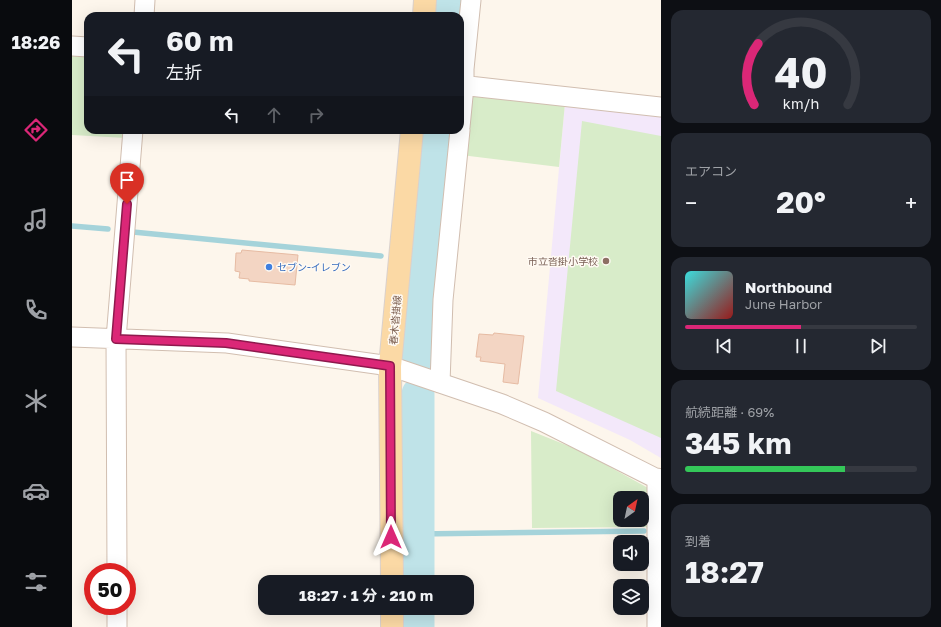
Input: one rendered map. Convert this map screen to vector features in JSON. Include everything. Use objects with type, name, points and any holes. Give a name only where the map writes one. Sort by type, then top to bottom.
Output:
[{"type":"main road","points":[[424,12],[425,0]]},
{"type":"main road","name":"春木沓掛線","points":[[392,575],[390,366],[412,134]]},
{"type":"main road","points":[[392,615],[392,627]]},
{"type":"street","points":[[144,12],[145,0]]},
{"type":"street","points":[[464,69],[471,0]]},
{"type":"street","points":[[72,46],[84,47]]},
{"type":"street","points":[[464,86],[661,107]]},
{"type":"street","points":[[117,563],[116,339],[133,134]]},
{"type":"street","points":[[440,383],[442,300],[460,134]]},
{"type":"street","points":[[72,337],[226,343],[390,366],[502,404],[544,422],[659,480],[657,627]]},
{"type":"street","points":[[117,615],[117,627]]},
{"type":"shaded area","name":"市立沓掛小学校","points":[[565,103],[661,114],[661,458],[630,440],[538,398]]},
{"type":"green space","points":[[72,52],[84,53],[84,134],[126,134],[126,138],[72,135]]},
{"type":"green space","points":[[467,93],[565,103],[559,167],[461,155]]},
{"type":"green space","name":"市立沓掛小学校","points":[[582,121],[661,136],[661,438],[556,391]]},
{"type":"green space","points":[[531,431],[581,451],[648,488],[648,491],[613,491],[613,527],[649,527],[532,528]]},
{"type":"building","name":"セブン-イレブン","points":[[242,250],[298,255],[295,285],[249,281],[249,279],[239,278],[240,272],[235,271],[236,253],[241,253]]},
{"type":"building","points":[[494,333],[524,336],[518,384],[503,382],[505,364],[480,361],[481,357],[476,357],[479,334],[493,335]]},
{"type":"waterway","points":[[448,12],[449,0]]},
{"type":"waterway","points":[[418,357],[422,260],[436,134]]},
{"type":"waterway","points":[[72,226],[108,229]]},
{"type":"waterway","points":[[133,232],[381,256]]},
{"type":"waterway","points":[[412,259],[422,260]]},
{"type":"waterway","points":[[418,394],[418,575]]},
{"type":"waterway","points":[[418,534],[644,531]]},
{"type":"waterway","points":[[418,615],[418,627]]},
{"type":"place","name":"市立沓掛小学校","points":[[606,261]]},
{"type":"place","name":"セブン-イレブン","points":[[269,267]]},
{"type":"route","points":[[127,204],[116,339],[226,343],[390,366],[391,537]]}]
